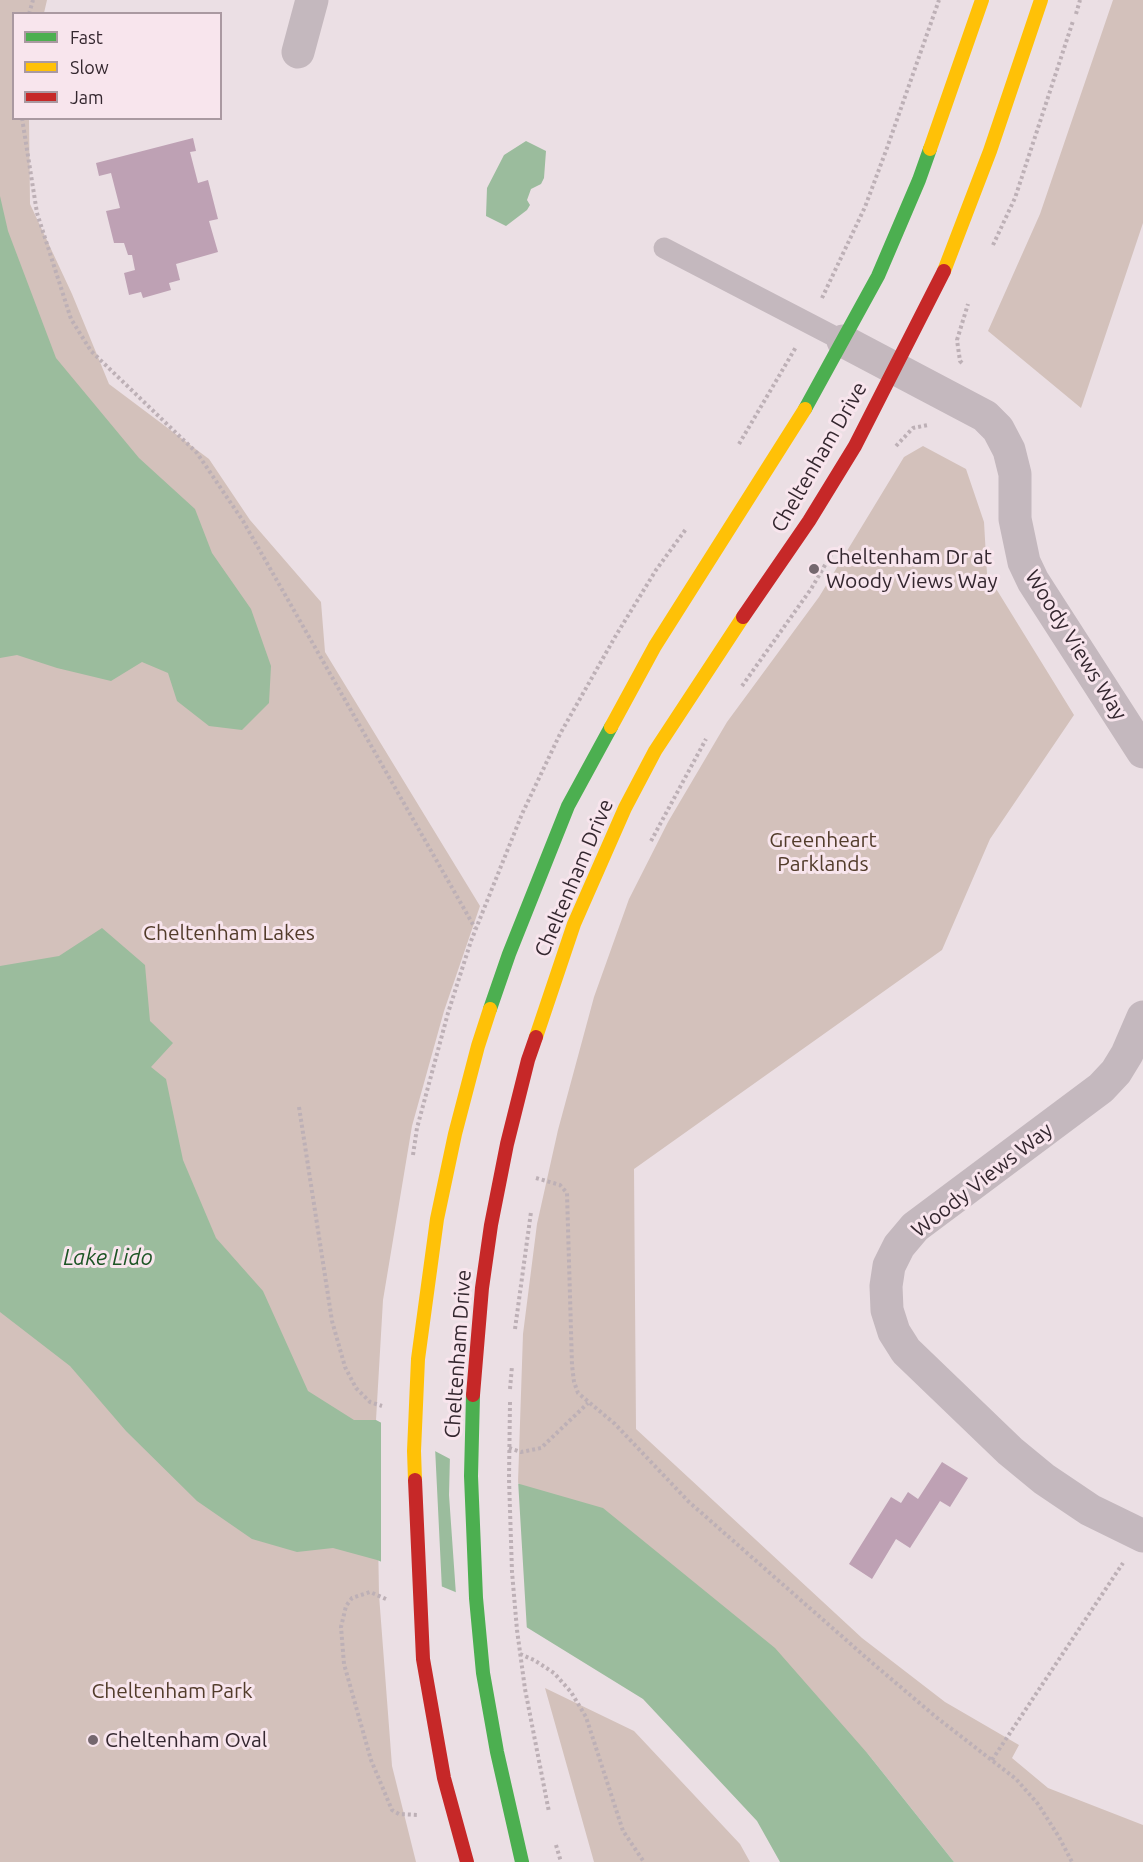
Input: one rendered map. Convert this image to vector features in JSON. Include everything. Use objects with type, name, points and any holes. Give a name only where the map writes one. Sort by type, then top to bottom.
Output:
[{"type":"main road","name":"Cheltenham Drive","points":[[467,1862],[444,1778],[423,1659],[414,1491],[418,1359],[437,1219],[455,1134],[478,1046],[509,954],[568,806],[631,687],[799,419],[878,276],[919,180],[982,0]]},
{"type":"main road","name":"Cheltenham Drive","points":[[522,1862],[496,1752],[483,1672],[472,1533],[473,1380],[491,1224],[507,1144],[528,1060],[578,914],[625,808],[656,751],[696,687],[809,521],[855,446],[942,275],[965,219],[1041,0]]},
{"type":"street","points":[[298,52],[312,0]]},
{"type":"street","name":"Woody Views Way","points":[[843,341],[985,416],[998,429],[1009,450],[1015,474],[1015,519],[1024,562],[1033,581],[1143,752]]},
{"type":"street","name":"Woody Views Way","points":[[1142,1536],[1090,1510],[1044,1479],[1010,1451],[906,1351],[894,1332],[887,1310],[886,1286],[889,1266],[899,1246],[915,1227],[1101,1088],[1116,1072],[1127,1054],[1143,1017]]},
{"type":"lane","points":[[664,248],[843,341]]},
{"type":"path","points":[[738,447],[810,323],[865,207],[939,0]]},
{"type":"path","points":[[992,249],[1015,198],[1080,0]]},
{"type":"path","points":[[22,120],[37,213],[71,319],[91,351],[197,453],[243,521],[475,928],[522,814],[560,734],[656,570],[688,525]]},
{"type":"path","points":[[968,368],[960,361],[957,340],[970,300]]},
{"type":"path","points":[[890,455],[897,444],[913,428],[929,424],[937,429]]},
{"type":"path","points":[[737,692],[811,589],[836,548]]},
{"type":"path","points":[[648,846],[712,730]]},
{"type":"path","points":[[534,1189],[538,1167]]},
{"type":"path","points":[[536,1178],[560,1185],[567,1193],[572,1365],[578,1393],[615,1424],[689,1502],[936,1717],[1016,1779],[1038,1804],[1072,1862]]},
{"type":"path","points":[[514,1341],[533,1201]]},
{"type":"path","points":[[512,1361],[509,1479],[512,1572],[525,1689],[549,1813]]},
{"type":"path","points":[[992,1760],[1142,1536]]},
{"type":"path","points":[[553,1835],[561,1862]]},
{"type":"green space","name":"Cheltenham Lakes","points":[[0,0],[47,0],[44,12],[12,12],[12,120],[29,120],[30,204],[72,294],[109,384],[209,459],[250,520],[321,602],[325,652],[480,906],[444,1011],[412,1126],[383,1300],[376,1420],[379,1595],[392,1766],[416,1862],[0,1862]]},
{"type":"green space","points":[[1113,0],[1143,0],[1143,223],[1081,408],[988,331],[1040,214]]},
{"type":"green space","name":"Greenheart Parklands","points":[[923,446],[966,469],[984,522],[987,574],[1074,715],[990,839],[942,950],[634,1169],[636,1429],[862,1638],[945,1702],[1019,1745],[1012,1758],[1048,1788],[1143,1825],[1143,1862],[954,1862],[868,1754],[518,1483],[523,1334],[537,1224],[558,1130],[594,997],[629,899],[668,822],[727,722],[819,597],[904,457]]},
{"type":"green space","points":[[545,1688],[634,1731],[740,1844],[750,1862],[594,1862]]},
{"type":"water","points":[[526,141],[546,151],[544,178],[541,184],[531,189],[527,200],[530,205],[527,210],[506,226],[486,216],[487,188],[504,155]]},
{"type":"water","points":[[0,196],[8,231],[56,358],[139,458],[195,509],[212,553],[251,609],[271,666],[269,703],[242,730],[209,726],[177,701],[168,673],[142,662],[111,681],[57,668],[17,655],[0,658]]},
{"type":"water","name":"Lake Lido","points":[[102,928],[145,965],[150,1021],[173,1043],[151,1067],[166,1079],[183,1160],[216,1238],[263,1291],[308,1391],[354,1420],[376,1420],[471,1470],[603,1508],[775,1648],[868,1754],[954,1862],[780,1862],[757,1821],[643,1699],[497,1609],[377,1560],[333,1548],[297,1552],[252,1539],[197,1501],[126,1431],[70,1366],[0,1312],[0,966],[59,956]]},
{"type":"pier","points":[[381,1419],[435,1447],[442,1590],[381,1565]]},
{"type":"pier","points":[[450,1455],[472,1467],[518,1480],[527,1631],[495,1611],[456,1595],[449,1495]]},
{"type":"building","points":[[193,138],[196,151],[190,152],[198,183],[208,180],[218,219],[209,221],[218,252],[176,264],[180,280],[169,283],[171,290],[143,298],[141,292],[129,295],[124,273],[135,270],[132,255],[128,255],[124,243],[114,243],[106,211],[120,208],[111,173],[99,176],[96,163]]},
{"type":"building","points":[[942,1462],[968,1478],[950,1507],[940,1501],[910,1548],[896,1539],[872,1579],[849,1564],[891,1497],[901,1503],[908,1492],[918,1499]]},
{"type":"traffic: fast","points":[[805,409],[878,276],[930,149]]},
{"type":"traffic: fast","points":[[490,1009],[509,954],[568,806],[611,727]]},
{"type":"traffic: fast","points":[[473,1395],[471,1476],[476,1598],[483,1673],[497,1752],[522,1862]]},
{"type":"traffic: slow","points":[[930,149],[982,0]]},
{"type":"traffic: slow","points":[[944,271],[990,151],[1041,0]]},
{"type":"traffic: slow","points":[[611,727],[655,646],[805,409]]},
{"type":"traffic: slow","points":[[536,1037],[574,924],[625,808],[655,751],[743,617]]},
{"type":"traffic: slow","points":[[415,1480],[418,1359],[437,1219],[455,1134],[490,1009]]},
{"type":"traffic: jam","points":[[743,617],[809,521],[855,446],[944,271]]},
{"type":"traffic: jam","points":[[473,1395],[482,1288],[491,1225],[507,1144],[536,1037]]},
{"type":"traffic: jam","points":[[415,1480],[423,1659],[444,1778],[467,1862]]},
{"type":"place","name":"Cheltenham Dr at Woody Views Way","points":[[814,569]]},
{"type":"place","name":"Cheltenham Oval","points":[[93,1740]]},
{"type":"park label","name":"Cheltenham Park","points":[[172,1691]]}]
